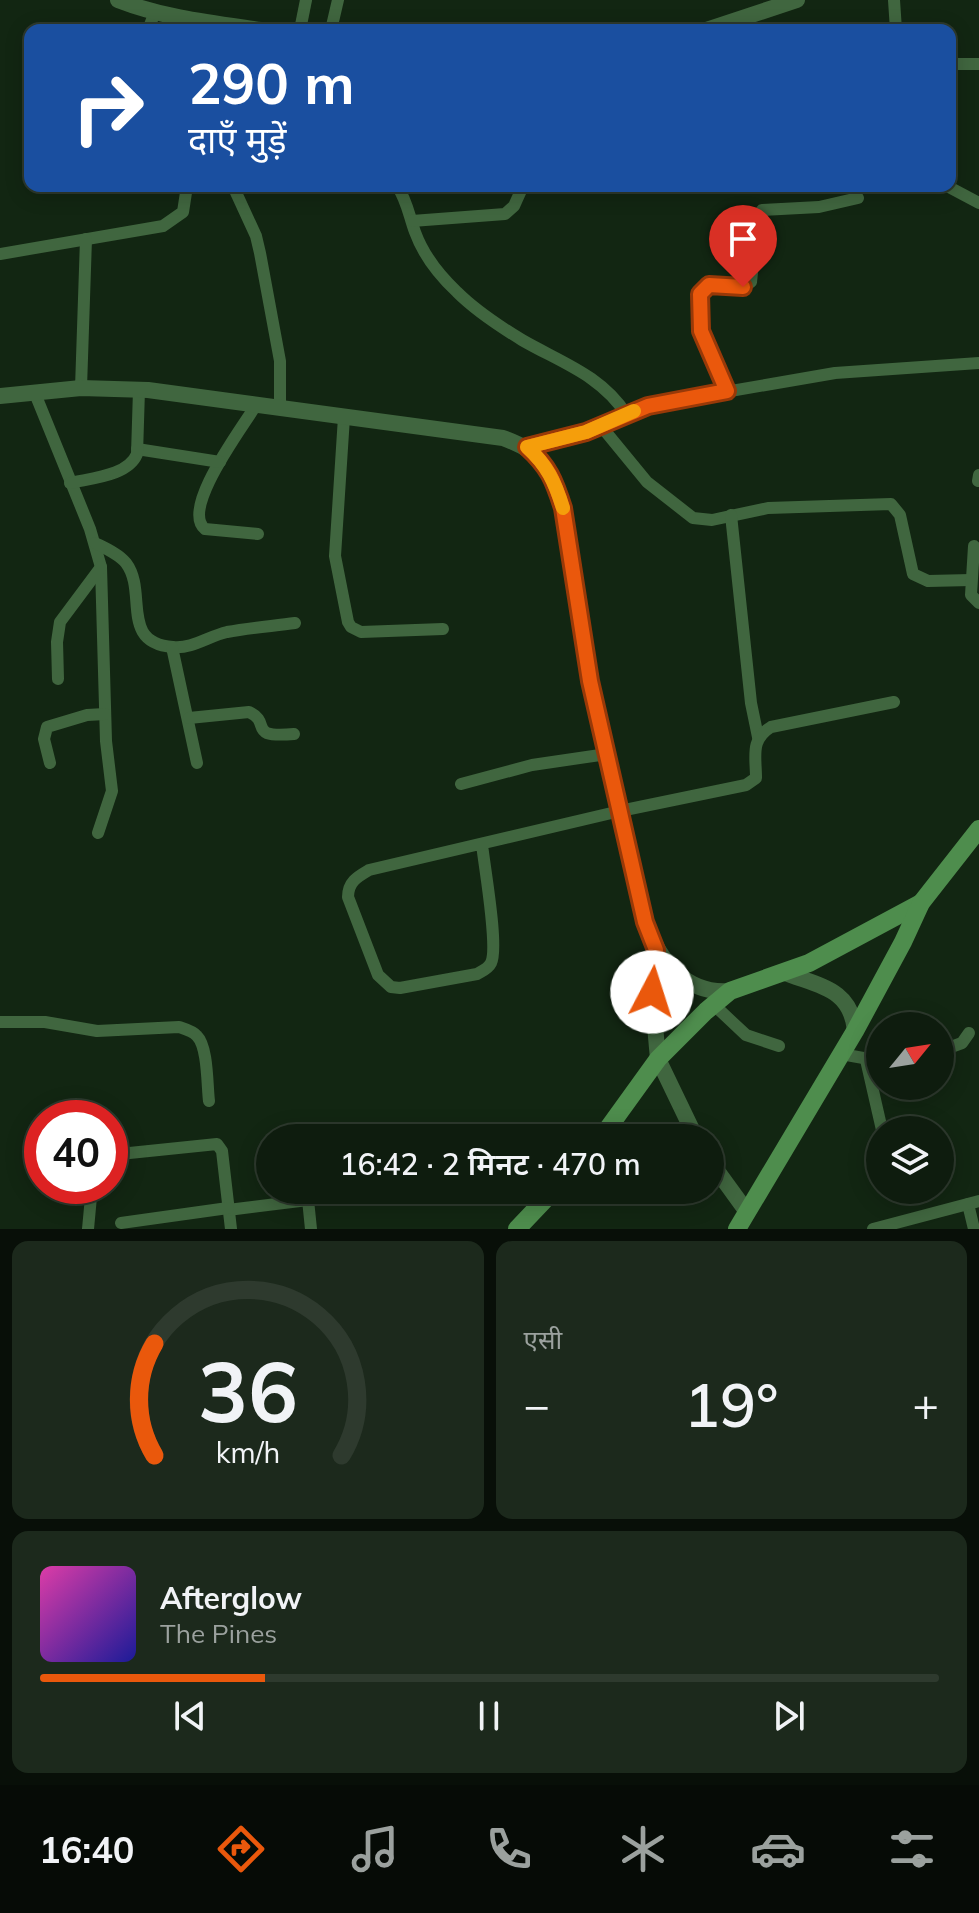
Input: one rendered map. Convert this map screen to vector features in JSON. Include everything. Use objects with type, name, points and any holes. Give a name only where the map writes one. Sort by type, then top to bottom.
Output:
[{"type":"main road","points":[[737,1229],[855,1031],[921,903],[979,829]]},
{"type":"main road","points":[[611,1124],[658,1059],[730,991],[840,947],[921,903]]},
{"type":"main road","points":[[517,1229],[541,1204]]},
{"type":"street","points":[[118,0],[232,24]]},
{"type":"street","points":[[301,24],[306,0]]},
{"type":"street","points":[[332,24],[338,0]]},
{"type":"street","points":[[719,24],[761,5],[797,0]]},
{"type":"street","points":[[894,0],[896,24]]},
{"type":"street","points":[[956,64],[979,64]]},
{"type":"street","points":[[956,191],[979,203]]},
{"type":"street","points":[[0,254],[163,226],[172,222],[186,207],[187,192]]},
{"type":"street","points":[[236,192],[256,236],[260,253],[280,361],[280,408]]},
{"type":"street","points":[[401,192],[426,254],[455,290],[476,309],[521,339],[592,377],[616,399],[626,414]]},
{"type":"street","points":[[412,221],[505,214],[514,206],[520,192]]},
{"type":"street","points":[[727,391],[701,331],[701,290],[709,285],[743,287],[751,282],[758,217],[762,210],[819,207],[858,198]]},
{"type":"street","points":[[81,388],[86,239]]},
{"type":"street","points":[[527,447],[601,426],[626,414],[667,402],[835,373],[979,363]]},
{"type":"street","points":[[0,396],[81,388],[139,390],[503,438],[527,447],[546,464],[563,508],[590,681],[645,922],[656,950],[675,973],[696,985],[719,992],[730,991]]},
{"type":"street","points":[[70,483],[121,470],[134,461],[139,390]]},
{"type":"street","points":[[34,391],[95,543],[101,567],[105,714],[112,791],[98,833]]},
{"type":"street","points":[[256,405],[202,497],[199,522],[201,527],[210,530],[258,534]]},
{"type":"street","points":[[344,417],[335,556],[348,622],[361,632],[443,629]]},
{"type":"street","points":[[601,426],[647,482],[693,518],[712,520],[768,508],[891,504],[900,515],[913,574],[928,581],[971,580]]},
{"type":"street","points":[[137,449],[220,462]]},
{"type":"street","points":[[978,481],[979,475]]},
{"type":"street","points":[[731,515],[751,703],[758,737]]},
{"type":"street","points":[[95,543],[120,557],[129,569],[138,623],[145,636],[172,647],[196,643],[227,632],[295,623]]},
{"type":"street","points":[[974,546],[971,595],[979,603]]},
{"type":"street","points":[[58,679],[60,622],[101,567]]},
{"type":"street","points":[[172,647],[197,763]]},
{"type":"street","points":[[482,844],[493,939],[492,961],[487,969],[477,974],[400,988],[383,982],[348,897],[353,880],[369,870],[620,811],[752,782],[756,778],[755,744],[758,737],[771,727],[894,702]]},
{"type":"street","points":[[189,718],[249,712],[257,717],[264,733],[270,736],[294,734]]},
{"type":"street","points":[[50,763],[44,739],[47,727],[87,715],[105,714]]},
{"type":"street","points":[[461,784],[532,765],[607,754]]},
{"type":"street","points":[[656,950],[652,992],[658,1059],[689,1124]]},
{"type":"street","points":[[783,972],[812,984],[826,986],[841,997],[854,1021],[855,1031]]},
{"type":"street","points":[[714,1005],[746,1035],[779,1046]]},
{"type":"street","points":[[0,1022],[45,1022],[97,1031],[179,1027],[189,1030],[197,1035],[203,1049],[209,1101]]},
{"type":"street","points":[[954,1046],[962,1043],[969,1033]]},
{"type":"street","points":[[841,1054],[866,1060]]},
{"type":"street","points":[[128,1153],[217,1144],[222,1151],[231,1229]]},
{"type":"street","points":[[724,1180],[747,1212]]},
{"type":"street","points":[[873,1229],[974,1202],[974,1229]]},
{"type":"street","points":[[88,1229],[90,1204]]},
{"type":"street","points":[[121,1223],[257,1204]]},
{"type":"street","points":[[309,1204],[311,1229]]},
{"type":"slow traffic","points":[[563,508],[546,464],[527,447],[586,432],[634,411]]},
{"type":"route","points":[[652,992],[656,950],[645,922],[590,681],[563,508],[546,464],[527,447],[586,432],[648,406],[727,391],[701,331],[700,294],[709,285],[743,287]]}]
